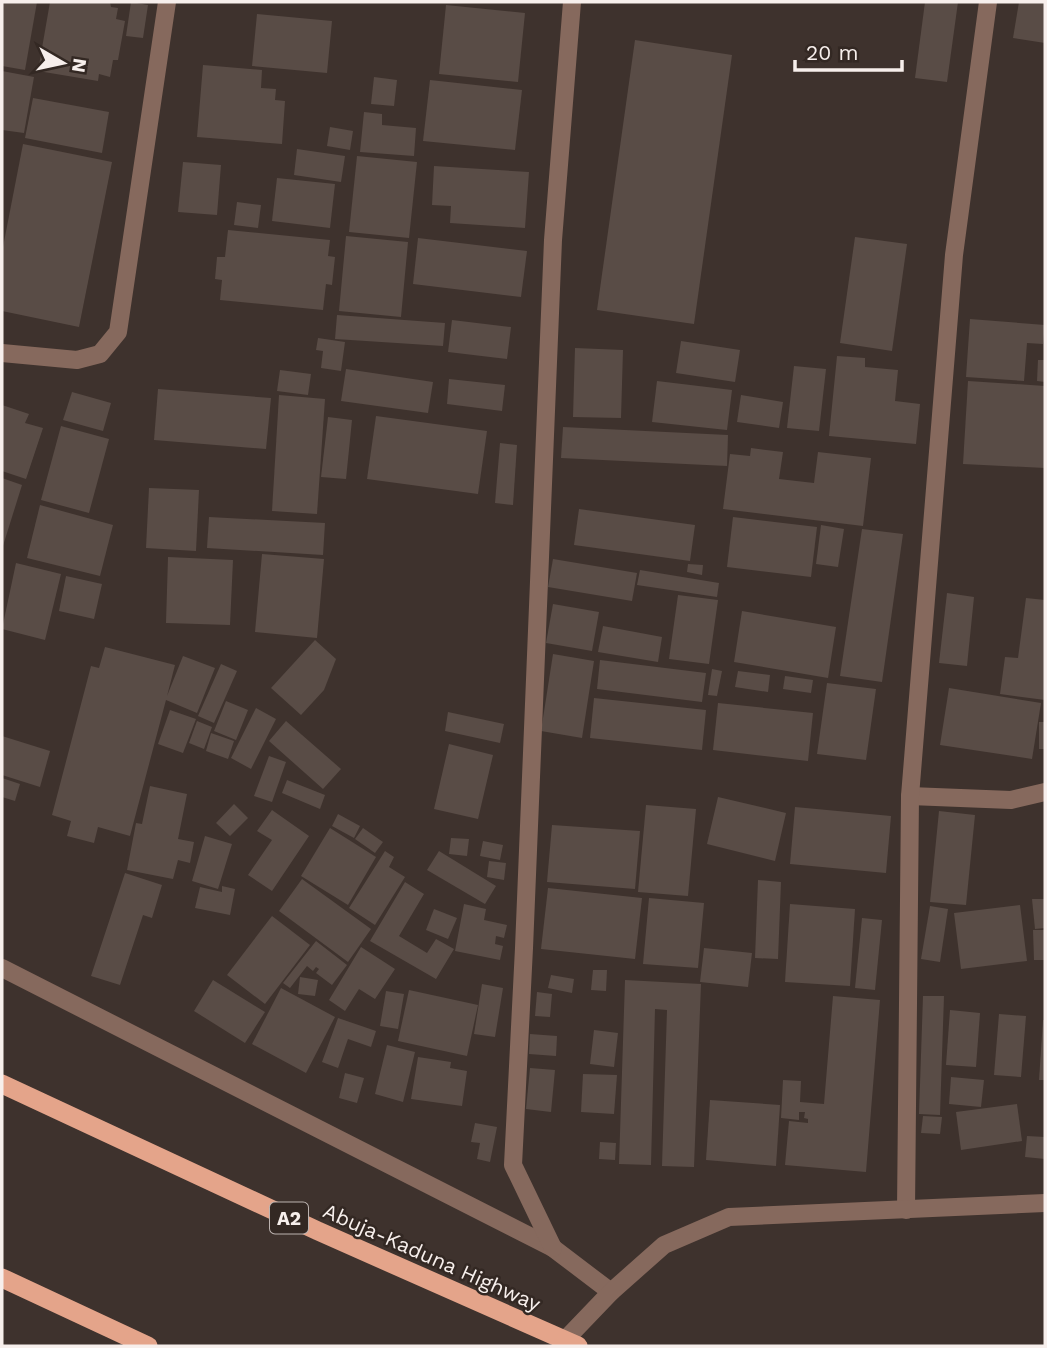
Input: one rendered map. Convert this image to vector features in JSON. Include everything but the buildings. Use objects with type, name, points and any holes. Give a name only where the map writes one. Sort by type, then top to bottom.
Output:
[{"type":"highway","name":"Abuja-Kaduna Highway","points":[[2,1084],[318,1231],[571,1343]]},
{"type":"highway","points":[[2,1278],[148,1346]]},
{"type":"street","points":[[2,353],[77,360],[100,354],[118,332],[167,2]]},
{"type":"street","points":[[553,1248],[513,1165],[553,240],[572,2]]},
{"type":"street","points":[[906,1210],[910,796],[954,255],[988,2]]},
{"type":"street","points":[[910,796],[1011,800],[1045,792]]},
{"type":"street","points":[[2,968],[553,1248],[611,1292]]},
{"type":"street","points":[[571,1343],[611,1292],[664,1245],[729,1217],[1045,1203]]}]
